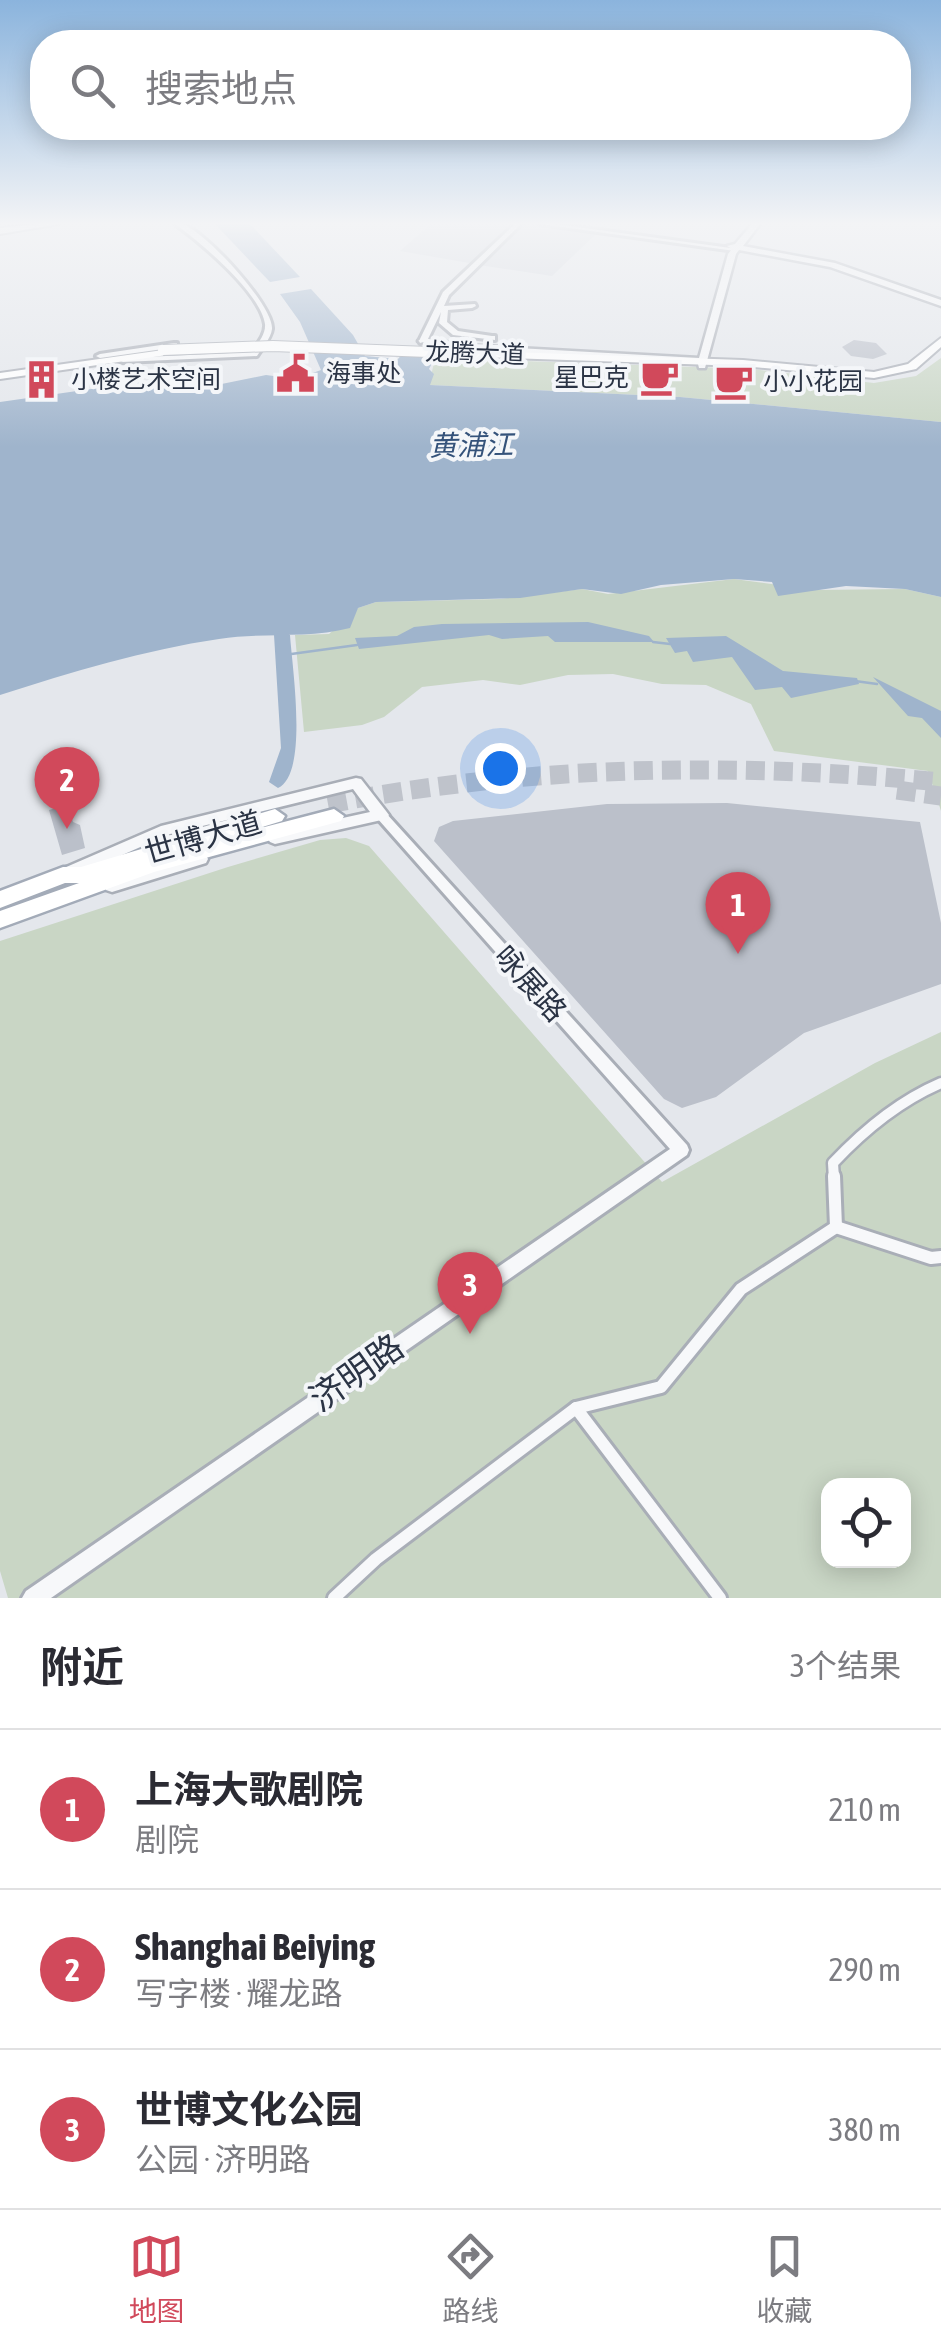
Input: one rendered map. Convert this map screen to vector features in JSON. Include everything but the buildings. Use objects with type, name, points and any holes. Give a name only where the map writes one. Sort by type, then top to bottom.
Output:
[{"type":"main road","name":"龙腾大道","points":[[0,374],[163,351],[262,349],[583,359],[882,375],[912,366],[941,341]]},
{"type":"main road","name":"龙腾大道","points":[[702,364],[877,380],[914,373],[941,353]]},
{"type":"main road","name":"世博大道","points":[[77,879],[179,857],[331,810]]},
{"type":"main road","points":[[0,900],[77,879]]},
{"type":"main road","points":[[0,920],[36,906],[77,879]]},
{"type":"street","points":[[100,358],[254,354],[268,324],[252,299]]},
{"type":"street","points":[[444,299],[423,341],[462,348],[702,364],[720,299]]},
{"type":"street","points":[[472,306],[445,308],[443,323],[456,333],[492,338]]},
{"type":"street","points":[[36,906],[247,846],[381,815],[356,783],[166,830],[77,879]]},
{"type":"street","name":"咏展路","points":[[381,815],[681,1150]]},
{"type":"street","points":[[836,1227],[834,1163],[859,1134],[921,1090],[941,1083]]},
{"type":"street","name":"济明路","points":[[34,1598],[681,1150]]},
{"type":"street","points":[[836,1227],[932,1258],[941,1257]]},
{"type":"street","points":[[334,1598],[376,1559],[576,1408],[661,1387],[741,1290],[836,1227]]},
{"type":"street","points":[[576,1408],[720,1598]]},
{"type":"green space","points":[[435,358],[752,369],[874,383],[916,376],[941,358],[941,422],[680,397],[429,385]]},
{"type":"green space","points":[[734,579],[816,590],[905,589],[941,597],[941,811],[928,771],[774,751],[751,704],[706,685],[662,684],[613,674],[568,675],[520,685],[483,680],[422,687],[384,717],[362,725],[304,732],[295,635],[329,634],[358,608],[376,602],[499,599],[582,589],[608,594]]},
{"type":"green space","points":[[346,838],[369,846],[662,1182],[875,1063],[941,1032],[941,1598],[8,1598],[0,1571],[0,941],[320,840]]},
{"type":"water","name":"黄浦江","points":[[283,299],[320,299],[353,335],[365,356],[398,359],[409,346],[440,348],[429,369],[434,374],[430,385],[680,397],[941,422],[941,597],[905,589],[846,586],[778,596],[772,582],[734,579],[661,585],[621,594],[582,589],[520,598],[376,602],[358,608],[350,628],[235,637],[163,649],[0,695],[0,402],[140,382],[197,389],[266,375],[296,379],[321,370],[300,322]]},
{"type":"water","points":[[588,622],[649,636],[654,642],[555,642],[548,636],[502,639],[489,635],[359,649],[355,638],[397,636],[414,627],[442,624]]},
{"type":"water","points":[[726,636],[783,671],[857,678],[859,684],[791,698],[782,687],[755,690],[732,657],[693,662],[687,651],[675,653],[666,638]]},
{"type":"water","points":[[873,677],[941,711],[941,738],[922,718],[908,716]]},
{"type":"waterway","points":[[278,782],[289,748],[282,635]]},
{"type":"waterway","points":[[653,642],[670,644]]},
{"type":"waterway","points":[[284,655],[357,645]]},
{"type":"waterway","points":[[855,681],[877,684]]},
{"type":"tunnel","points":[[328,804],[481,781],[634,771],[787,772],[941,782]]},
{"type":"tunnel","points":[[897,790],[941,796]]},
{"type":"place","name":"海事处","points":[[296,373]]},
{"type":"place","name":"星巴克","points":[[659,377]]},
{"type":"place","name":"小楼艺术空间","points":[[41,379]]},
{"type":"place","name":"小小花园","points":[[733,381]]},
{"type":"place","name":"Shanghai Beiying","points":[[67,829]]},
{"type":"place","name":"上海大歌剧院","points":[[738,954]]},
{"type":"place","name":"世博文化公园","points":[[470,1334]]}]
